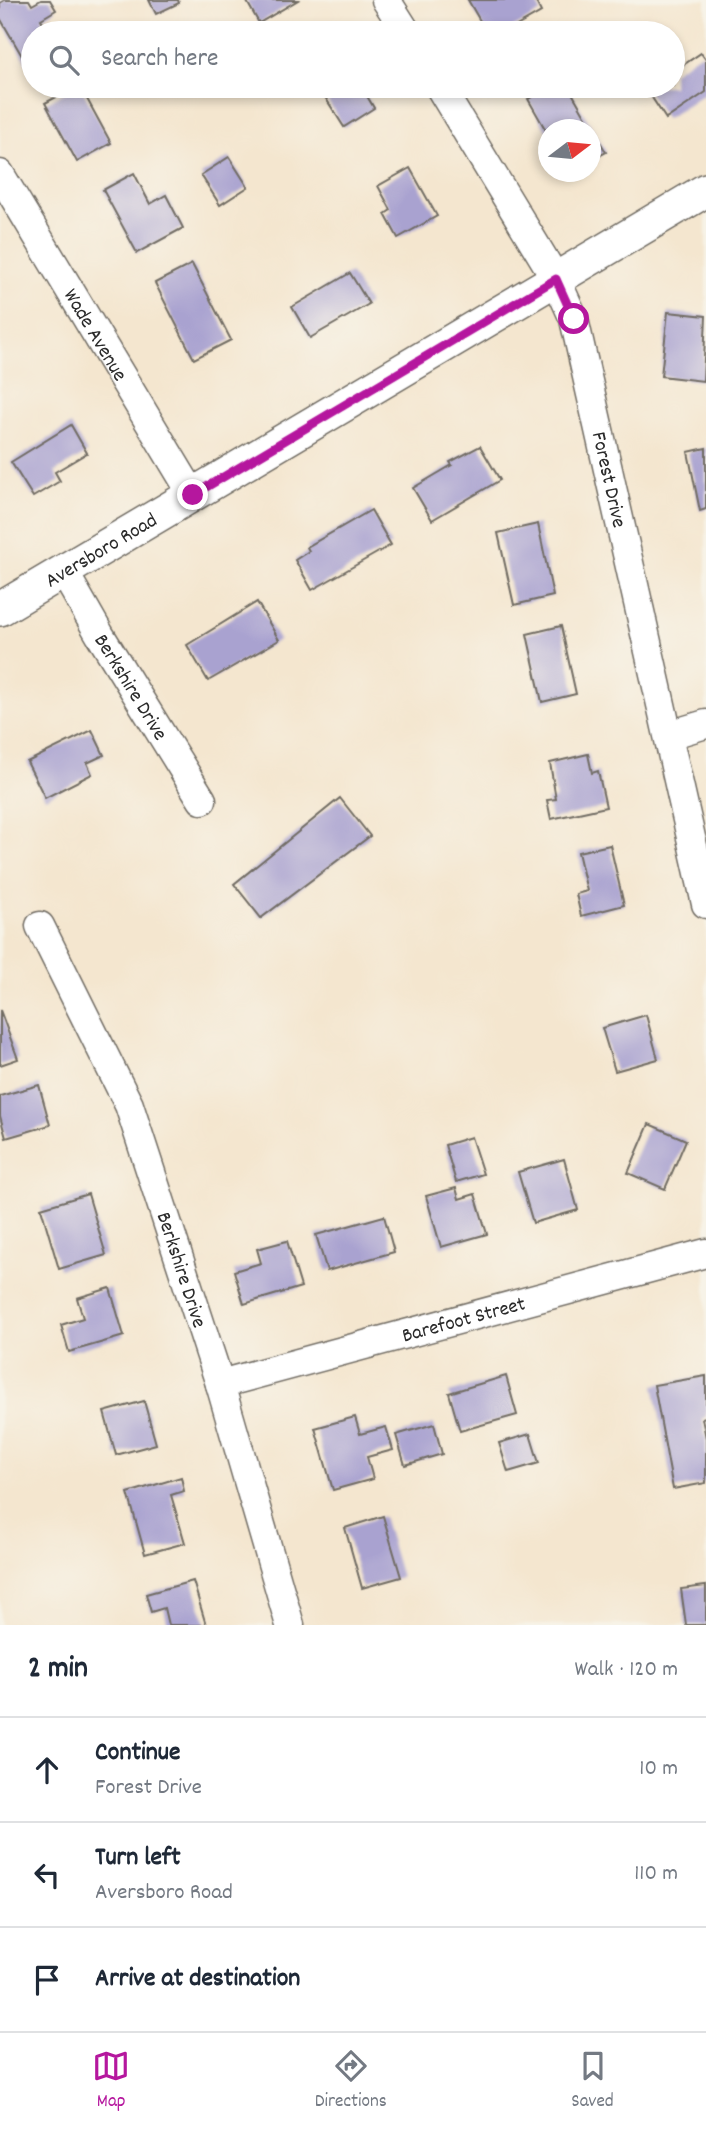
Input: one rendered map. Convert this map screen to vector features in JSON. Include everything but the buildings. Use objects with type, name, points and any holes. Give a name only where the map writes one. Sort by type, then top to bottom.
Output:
[{"type":"street","points":[[386,0],[399,21]]},
{"type":"street","name":"Forest Drive","points":[[446,98],[556,279],[574,319],[706,905]]},
{"type":"street","name":"Wade Avenue","points":[[0,174],[193,495]]},
{"type":"street","name":"Aversboro Road","points":[[0,609],[706,190]]},
{"type":"street","name":"Berkshire Drive","points":[[64,572],[202,800]]},
{"type":"street","points":[[668,735],[706,724]]},
{"type":"street","name":"Berkshire Drive","points":[[40,926],[129,1105],[220,1384],[290,1625]]},
{"type":"street","name":"Barefoot Street","points":[[220,1384],[706,1253]]},
{"type":"route","points":[[193,495],[556,279],[574,319]]}]
